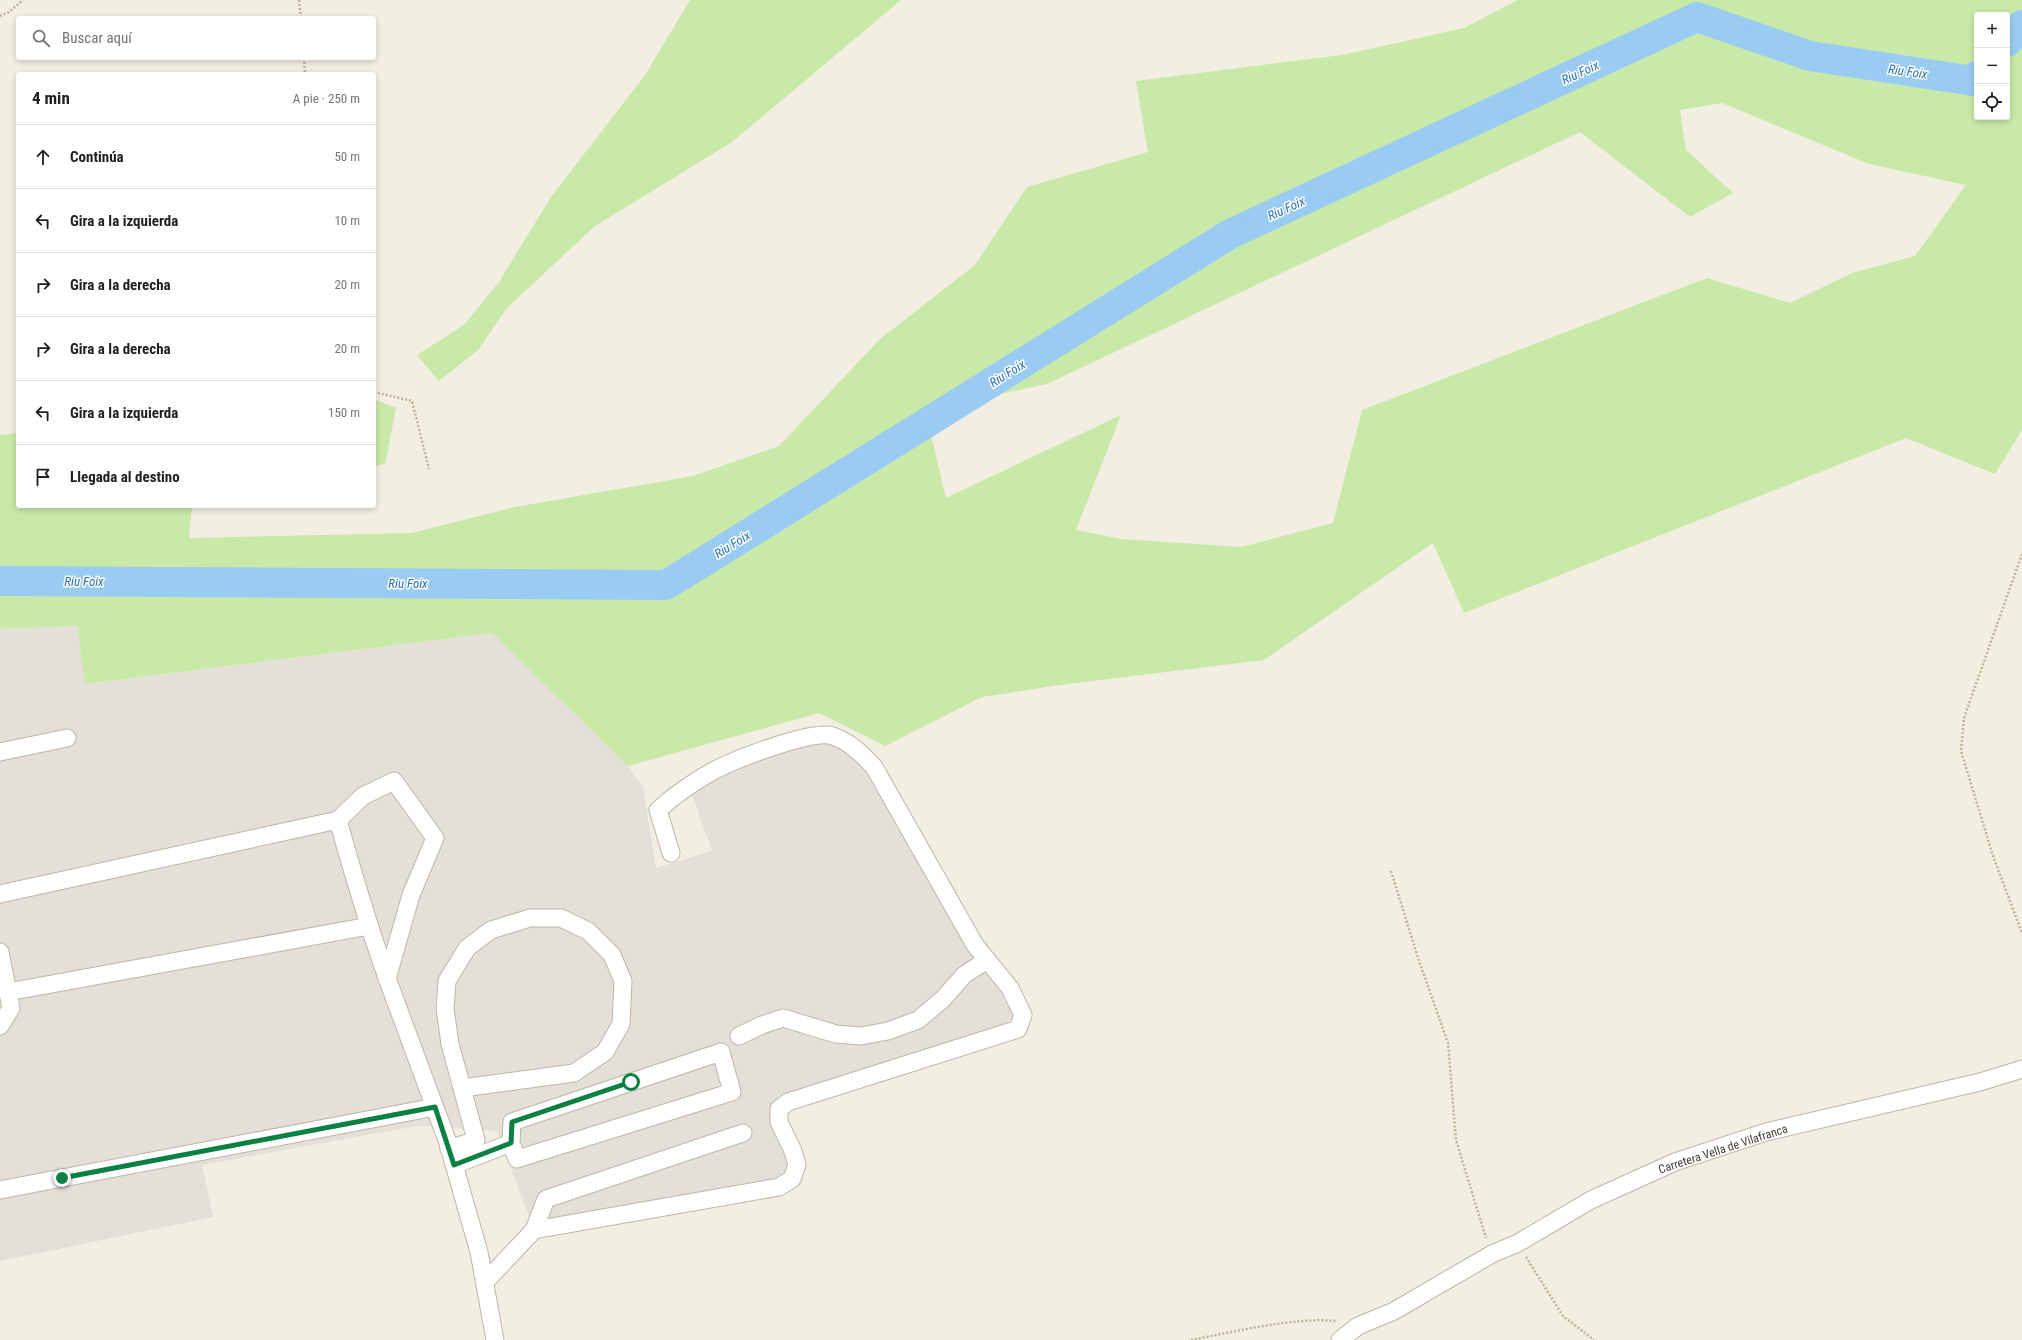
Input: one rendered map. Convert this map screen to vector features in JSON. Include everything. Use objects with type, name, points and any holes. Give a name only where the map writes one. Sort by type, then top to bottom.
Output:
[{"type":"street","points":[[534,1230],[779,1187],[792,1179],[797,1165],[793,1151],[779,1122],[779,1109],[788,1102],[1018,1029],[1023,1015],[1020,1005],[1010,988],[975,945],[874,767],[856,749],[832,736],[813,736],[778,745],[714,771],[680,791],[658,810],[671,853]]},
{"type":"street","points":[[0,752],[67,738]]},
{"type":"street","points":[[0,894],[338,820],[363,796],[394,781],[435,838],[411,895],[387,979]]},
{"type":"street","points":[[338,820],[361,904],[450,1149],[479,1252],[495,1340]]},
{"type":"street","points":[[450,1149],[476,1140],[450,1044],[445,1008],[447,982],[467,948],[491,930],[530,918],[561,918],[588,931],[612,955],[623,981],[621,1024],[605,1052],[574,1073],[462,1088]]},
{"type":"street","points":[[8,992],[369,926]]},
{"type":"street","points":[[0,952],[11,1008],[0,1026]]},
{"type":"street","points":[[739,1036],[762,1025],[783,1018],[836,1034],[861,1036],[888,1031],[918,1020],[943,1000],[964,975],[987,960]]},
{"type":"street","points":[[721,1052],[732,1092],[516,1159],[511,1143],[512,1122],[721,1052]]},
{"type":"street","name":"Carretera Vella de Vilafranca","points":[[1340,1340],[1358,1326],[1394,1311],[1492,1254],[1518,1243],[1591,1200],[1675,1162],[1766,1132],[1980,1082],[2022,1068]]},
{"type":"street","points":[[0,1190],[435,1107]]},
{"type":"street","points":[[485,1282],[534,1230],[546,1199],[743,1133]]},
{"type":"street","points":[[454,1165],[511,1143]]},
{"type":"path","points":[[299,0],[301,16]]},
{"type":"path","points":[[0,16],[9,12],[23,1]]},
{"type":"path","points":[[304,60],[305,72]]},
{"type":"path","points":[[376,392],[412,401],[429,469]]},
{"type":"path","points":[[2022,554],[1964,718],[1962,752],[1993,856],[2022,933]]},
{"type":"path","points":[[1391,871],[1418,958],[1448,1043],[1456,1140],[1492,1254]]},
{"type":"path","points":[[1518,1243],[1563,1316],[1594,1340]]},
{"type":"path","points":[[1191,1340],[1259,1328],[1321,1320],[1358,1326]]},
{"type":"shaded area","points":[[77,626],[86,684],[492,633],[628,766],[643,787],[656,868],[712,851],[689,786],[813,736],[856,749],[1010,988],[1018,1029],[779,1109],[792,1179],[534,1230],[497,1131],[417,1126],[202,1165],[213,1217],[0,1261],[0,629]]},
{"type":"green space","points":[[690,0],[901,0],[732,142],[595,226],[507,308],[478,350],[439,381],[417,355],[464,325],[499,282],[551,197],[645,75]]},
{"type":"green space","points":[[1518,0],[2022,0],[2022,430],[1995,474],[1906,438],[1464,613],[1433,543],[1264,660],[1060,685],[982,697],[885,746],[819,713],[628,766],[492,633],[85,684],[77,626],[0,629],[0,435],[16,433],[16,508],[192,508],[189,538],[412,533],[515,507],[693,476],[779,446],[880,339],[975,265],[1027,187],[1148,152],[1136,81],[1342,55],[1464,28]],"holes":[[[1722,103],[1869,164],[1966,185],[1915,256],[1852,273],[1790,303],[1707,278],[1362,410],[1333,523],[1241,547],[1121,539],[1076,530],[1121,415],[946,498],[925,410],[1047,384],[1580,132],[1690,217],[1733,193],[1686,150],[1680,110]]]},
{"type":"green space","points":[[376,400],[396,408],[385,464],[376,466]]},
{"type":"waterway","name":"Riu Foix","points":[[0,581],[666,585],[1230,234],[1697,17],[1810,56],[1973,81],[1974,80]]},
{"type":"waterway","name":"Riu Foix","points":[[2010,39],[2022,25]]},
{"type":"route","points":[[62,1178],[435,1107],[454,1165],[511,1143],[512,1122],[631,1082]]}]
